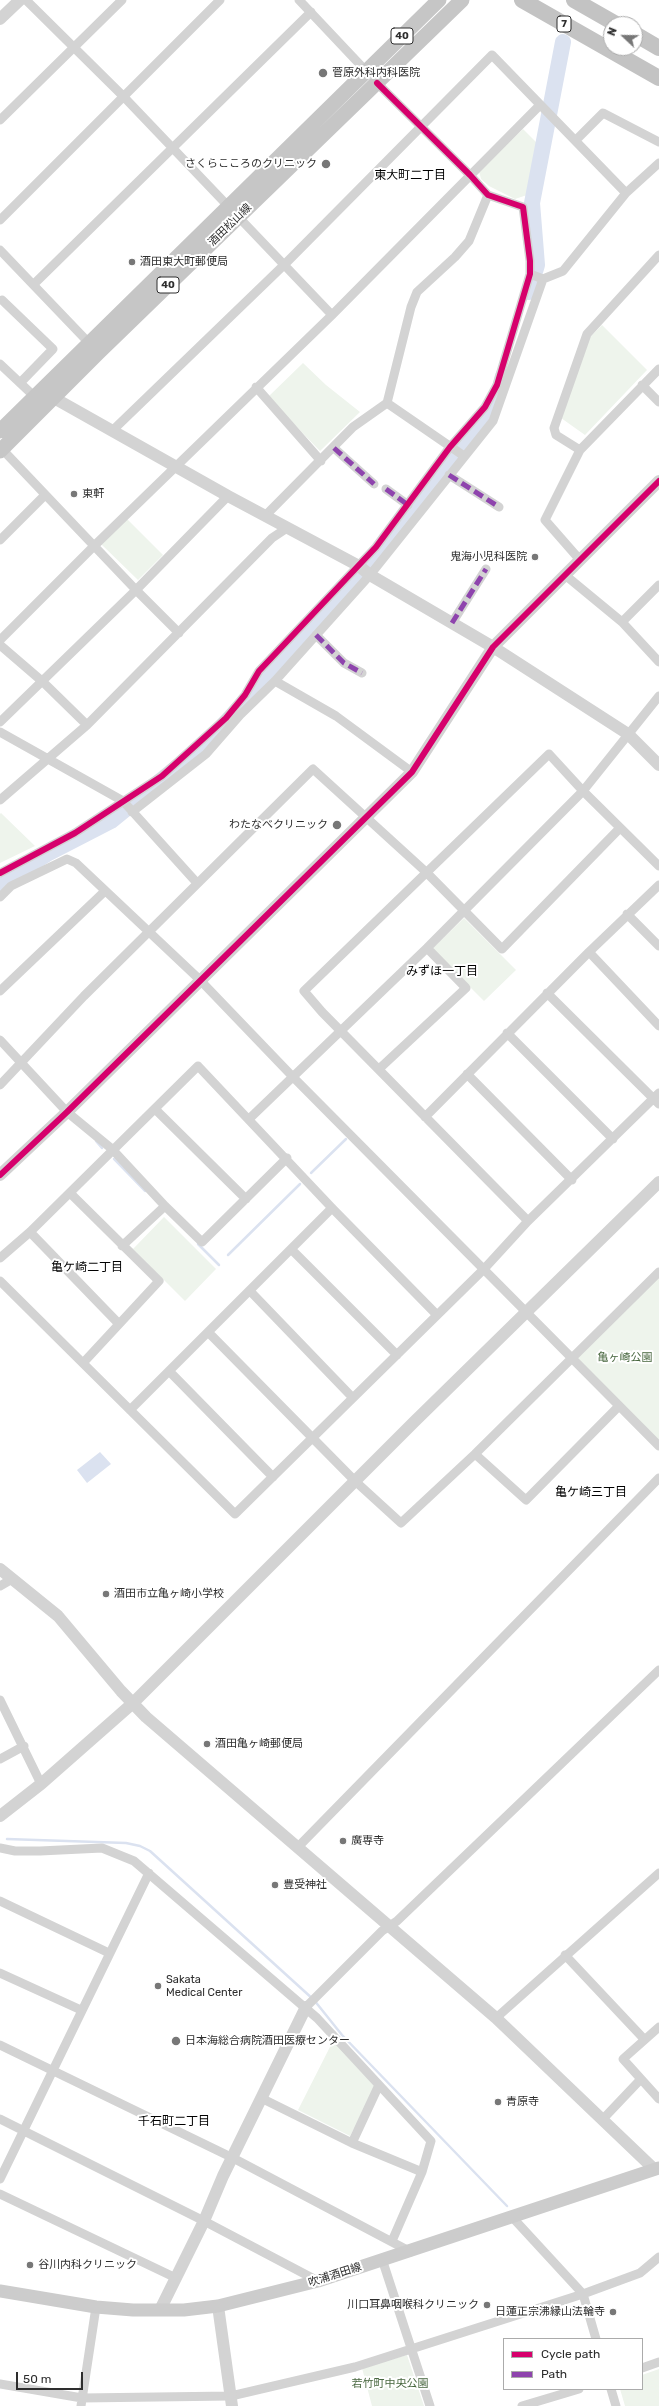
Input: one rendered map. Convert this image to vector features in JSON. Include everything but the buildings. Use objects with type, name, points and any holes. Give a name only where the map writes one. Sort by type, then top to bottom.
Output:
[{"type":"highway","name":"7","points":[[522,0],[659,78]]},
{"type":"highway","name":"7","points":[[574,0],[603,17]]},
{"type":"highway","points":[[643,39],[659,48]]},
{"type":"main road","name":"酒田松山線","points":[[1,450],[54,398],[366,71],[439,0]]},
{"type":"main road","name":"酒田松山線","points":[[0,431],[89,343],[377,83],[462,0]]},
{"type":"main road","name":"吹浦酒田線","points":[[0,2291],[96,2307],[160,2310],[218,2306],[318,2282],[382,2259],[411,2252],[657,2170]]},
{"type":"street","points":[[0,20],[20,0]]},
{"type":"street","points":[[26,0],[123,96],[332,314]]},
{"type":"street","points":[[0,120],[122,0]]},
{"type":"street","points":[[0,220],[220,0]]},
{"type":"street","points":[[299,0],[366,71]]},
{"type":"street","points":[[34,284],[311,12]]},
{"type":"street","points":[[112,431],[285,264],[492,55],[542,107],[554,117],[626,193]]},
{"type":"street","points":[[0,873],[75,833],[162,776],[226,718],[245,695],[259,671],[359,566],[408,505],[450,447],[485,407],[497,385],[530,274],[524,207],[488,195],[422,126],[377,83]]},
{"type":"street","points":[[0,640],[174,467],[332,314],[470,175],[542,107]]},
{"type":"street","points":[[576,140],[603,113],[659,142]]},
{"type":"street","points":[[530,274],[542,279],[563,271],[626,193],[659,162]]},
{"type":"street","points":[[265,516],[334,448],[353,427],[387,403],[411,306],[417,292],[455,257],[469,241],[488,195]]},
{"type":"street","points":[[0,250],[89,343]]},
{"type":"street","points":[[580,450],[556,435],[554,428],[587,334],[659,255]]},
{"type":"street","points":[[132,812],[206,754],[240,715],[275,681],[370,575],[493,420],[542,279]]},
{"type":"street","points":[[2,300],[53,349],[20,383]]},
{"type":"street","points":[[0,364],[35,397],[54,398],[174,467],[359,566],[370,575],[493,647],[628,734],[659,765]]},
{"type":"street","points":[[580,560],[545,520],[580,450],[659,369]]},
{"type":"street","points":[[642,385],[659,402]]},
{"type":"street","points":[[256,387],[320,461]]},
{"type":"street","points":[[387,403],[464,456]]},
{"type":"street","points":[[334,448],[374,484]]},
{"type":"street","points":[[1,450],[179,633]]},
{"type":"street","points":[[449,475],[499,507]]},
{"type":"street","points":[[0,1175],[67,1112],[199,979],[367,818],[412,772],[493,647],[659,480]]},
{"type":"street","points":[[386,489],[408,505]]},
{"type":"street","points":[[0,540],[45,495]]},
{"type":"street","points":[[0,722],[43,682],[136,590],[228,496]]},
{"type":"street","points":[[0,800],[87,725],[272,538],[287,528]]},
{"type":"street","points":[[452,623],[486,569]]},
{"type":"street","points":[[565,575],[622,622],[659,662]]},
{"type":"street","points":[[622,622],[659,585]]},
{"type":"street","points":[[316,636],[344,663],[362,673]]},
{"type":"street","points":[[0,645],[43,682],[87,725]]},
{"type":"street","points":[[275,681],[336,716],[412,772]]},
{"type":"street","points":[[249,1119],[427,948],[583,791],[659,696]]},
{"type":"street","points":[[0,732],[123,801],[197,883]]},
{"type":"street","points":[[528,1221],[424,1117],[322,1012],[304,991],[549,754],[583,791],[659,866]]},
{"type":"street","points":[[0,1085],[22,1064],[84,996],[313,769],[426,872],[502,949],[620,828]]},
{"type":"street","points":[[0,897],[11,886],[67,859],[76,862],[199,979],[293,1077],[659,1446]]},
{"type":"street","points":[[424,1117],[627,914],[659,885]]},
{"type":"street","points":[[0,991],[105,891]]},
{"type":"street","points":[[627,914],[659,946]]},
{"type":"street","points":[[379,1069],[466,988],[427,948]]},
{"type":"street","points":[[589,952],[659,1026]]},
{"type":"street","points":[[0,1281],[235,1514],[484,1269],[528,1221],[657,1098],[547,993]]},
{"type":"street","points":[[507,1033],[613,1139]]},
{"type":"street","points":[[0,1040],[67,1112],[112,1149],[165,1206],[202,1242],[287,1158]]},
{"type":"street","points":[[0,1258],[30,1232],[112,1149],[198,1066],[287,1158],[332,1208],[437,1315]]},
{"type":"street","points":[[467,1074],[572,1180]]},
{"type":"street","points":[[155,1109],[246,1199]]},
{"type":"street","points":[[0,1816],[41,1784],[133,1703],[526,1311],[659,1182]]},
{"type":"street","points":[[70,1193],[159,1281],[83,1363]]},
{"type":"street","points":[[122,1246],[165,1206]]},
{"type":"street","points":[[130,1410],[332,1208]]},
{"type":"street","points":[[30,1232],[119,1324]]},
{"type":"street","points":[[291,1249],[397,1355]]},
{"type":"street","points":[[208,1332],[355,1481],[400,1523],[475,1454],[571,1357],[659,1272]]},
{"type":"street","points":[[250,1291],[353,1398]]},
{"type":"street","points":[[169,1371],[273,1477]]},
{"type":"street","points":[[475,1454],[526,1500],[619,1406]]},
{"type":"street","points":[[297,1848],[659,1478]]},
{"type":"street","points":[[0,1569],[58,1616],[133,1703],[297,1848],[496,2018],[657,2170]]},
{"type":"street","points":[[0,1586],[12,1579]]},
{"type":"street","points":[[160,2310],[204,2221],[223,2176],[306,2007],[382,1931],[389,1927],[659,1670]]},
{"type":"street","points":[[0,1700],[24,1746],[41,1784]]},
{"type":"street","points":[[0,1759],[24,1746]]},
{"type":"street","points":[[0,1848],[15,1851],[102,1848],[129,1859],[149,1873],[306,2007],[431,2142],[422,2172],[392,2241]]},
{"type":"street","points":[[0,2179],[149,1873]]},
{"type":"street","points":[[496,2018],[565,1955],[659,1873]]},
{"type":"street","points":[[0,1901],[109,1953]]},
{"type":"street","points":[[565,1955],[644,2039]]},
{"type":"street","points":[[0,1973],[81,2010]]},
{"type":"street","points":[[659,2027],[644,2039],[624,2059],[640,2080],[659,2099]]},
{"type":"street","points":[[0,2046],[233,2158],[411,2252]]},
{"type":"street","points":[[603,2119],[640,2080]]},
{"type":"street","points":[[352,2144],[379,2085]]},
{"type":"street","points":[[262,2098],[352,2144],[422,2172]]},
{"type":"street","points":[[0,2119],[204,2221],[318,2282]]},
{"type":"street","points":[[0,2194],[176,2278]]},
{"type":"street","points":[[512,2218],[583,2294],[596,2338]]},
{"type":"street","points":[[0,2384],[82,2402],[232,2401],[355,2367],[583,2294],[640,2273],[659,2257]]},
{"type":"street","points":[[382,2259],[430,2406]]},
{"type":"street","points":[[218,2306],[232,2401]]},
{"type":"street","points":[[82,2402],[96,2307]]},
{"type":"street","points":[[643,2368],[659,2362]]},
{"type":"street","points":[[522,2406],[576,2390]]},
{"type":"street","points":[[611,2390],[616,2406]]},
{"type":"green space","points":[[523,129],[537,143],[527,195],[515,199],[489,186],[481,179],[479,171]]},
{"type":"green space","points":[[602,325],[647,370],[585,435],[561,418],[590,337]]},
{"type":"green space","points":[[303,363],[326,385],[360,412],[320,451],[268,397]]},
{"type":"green space","points":[[126,518],[163,555],[138,580],[101,544]]},
{"type":"green space","points":[[1,813],[35,846],[0,863],[0,814]]},
{"type":"green space","points":[[464,918],[516,970],[484,1001],[432,949]]},
{"type":"green space","points":[[164,1217],[216,1269],[185,1301],[133,1249]]},
{"type":"green space","name":"亀ヶ崎公園","points":[[659,1275],[659,1442],[576,1357]]},
{"type":"green space","points":[[333,2041],[376,2085],[350,2136],[298,2110]]},
{"type":"green space","name":"若竹町中央公園","points":[[407,2355],[424,2406],[372,2406],[362,2368]]},
{"type":"green space","points":[[659,2369],[659,2406],[625,2406],[620,2390],[643,2390],[643,2375]]},
{"type":"shaded area","points":[[100,1452],[111,1464],[87,1483],[77,1470]]},
{"type":"waterway","points":[[529,292],[537,265],[532,203],[563,42]]},
{"type":"waterway","points":[[0,884],[47,854],[111,821],[207,743],[379,556],[448,459],[476,428],[498,395],[503,376]]},
{"type":"waterway","points":[[311,1173],[346,1139]]},
{"type":"waterway","points":[[96,1141],[102,1148]]},
{"type":"waterway","points":[[114,1159],[145,1191]]},
{"type":"waterway","points":[[228,1255],[300,1184]]},
{"type":"waterway","points":[[198,1244],[219,1265]]},
{"type":"waterway","points":[[7,1839],[126,1843],[140,1846],[150,1851],[314,2000],[342,2035],[507,2206]]},
{"type":"marked path","points":[[334,448],[374,484]]},
{"type":"marked path","points":[[449,475],[499,507]]},
{"type":"marked path","points":[[386,489],[408,505]]},
{"type":"marked path","points":[[452,623],[486,569]]},
{"type":"marked path","points":[[316,635],[344,663],[362,673]]},
{"type":"cycle path","points":[[0,873],[75,833],[162,776],[226,718],[245,695],[259,671],[376,547],[450,447],[485,407],[497,385],[530,274],[530,261],[523,207],[488,195],[470,175],[377,83]]},
{"type":"cycle path","points":[[0,1175],[67,1112],[412,772],[493,647],[659,481]]},
{"type":"place","name":"菅原外科内科医院","points":[[323,73]]},
{"type":"place","name":"さくらこころのクリニック","points":[[326,164]]},
{"type":"place","name":"酒田東大町郵便局","points":[[132,262]]},
{"type":"place","name":"東軒","points":[[74,494]]},
{"type":"place","name":"鬼海小児科医院","points":[[535,557]]},
{"type":"place","name":"わたなべクリニック","points":[[337,825]]},
{"type":"place","name":"酒田市立亀ヶ崎小学校","points":[[106,1594]]},
{"type":"place","name":"酒田亀ヶ崎郵便局","points":[[207,1744]]},
{"type":"place","name":"廣専寺","points":[[343,1841]]},
{"type":"place","name":"豊受神社","points":[[275,1885]]},
{"type":"place","name":"Sakata Medical Center","points":[[158,1986]]},
{"type":"place","name":"日本海総合病院酒田医療センター","points":[[176,2041]]},
{"type":"place","name":"青原寺","points":[[498,2102]]},
{"type":"place","name":"谷川内科クリニック","points":[[30,2265]]},
{"type":"place","name":"川口耳鼻咽喉科クリニック","points":[[487,2305]]},
{"type":"place","name":"日蓮正宗沸縁山法輪寺","points":[[613,2312]]},
{"type":"district","name":"東大町二丁目","points":[[410,176]]},
{"type":"district","name":"みずほ一丁目","points":[[442,972]]},
{"type":"district","name":"亀ケ崎二丁目","points":[[87,1268]]},
{"type":"district","name":"亀ケ崎三丁目","points":[[591,1493]]},
{"type":"district","name":"千石町二丁目","points":[[174,2122]]}]
